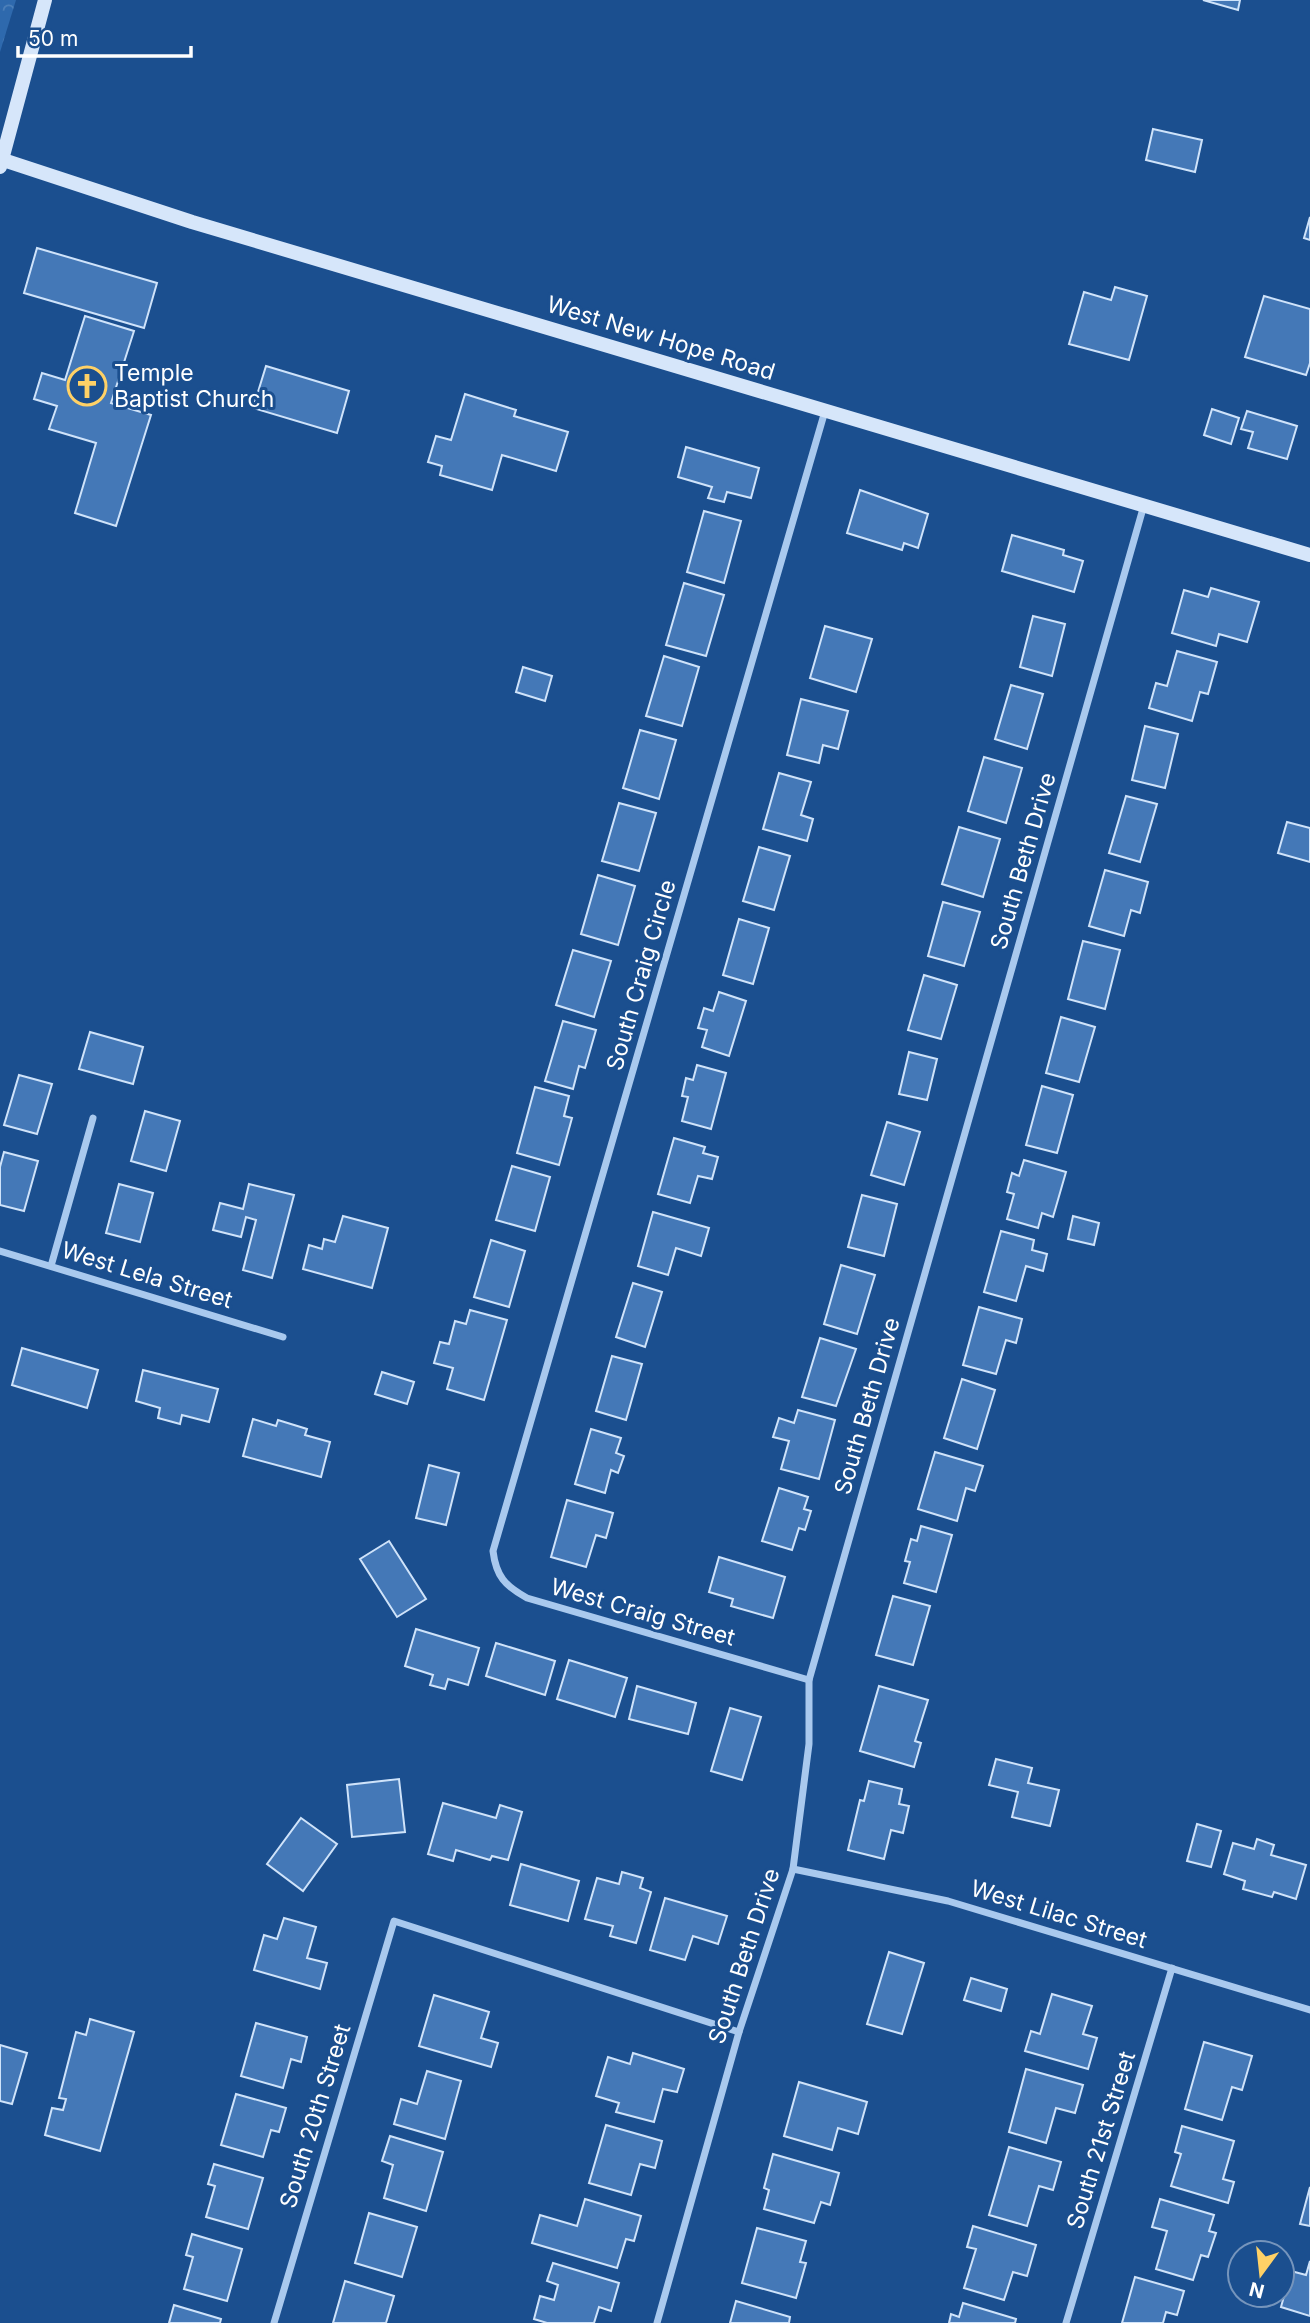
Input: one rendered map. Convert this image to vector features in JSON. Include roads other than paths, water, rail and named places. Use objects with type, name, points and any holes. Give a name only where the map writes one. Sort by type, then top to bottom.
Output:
[{"type":"main road","points":[[1,162],[45,0]]},
{"type":"main road","name":"West New Hope Road","points":[[1,162],[192,222],[1310,555]]},
{"type":"street","name":"South Craig Circle","points":[[493,1551],[825,411]]},
{"type":"street","name":"South Beth Drive","points":[[657,2323],[739,2032],[793,1869],[810,1744],[809,1680],[1145,504]]},
{"type":"street","points":[[51,1266],[93,1118]]},
{"type":"street","name":"West Lela Street","points":[[0,1251],[283,1337]]},
{"type":"street","name":"West Craig Street","points":[[493,1551],[496,1571],[508,1587],[527,1598],[809,1680]]},
{"type":"street","name":"West Lilac Street","points":[[793,1869],[948,1901],[1310,2010]]},
{"type":"street","name":"South 20th Street","points":[[274,2323],[394,1921],[739,2032]]},
{"type":"street","name":"South 21st Street","points":[[1066,2323],[1172,1968]]},
{"type":"place","name":"Temple Baptist Church","points":[[87,386]]}]
